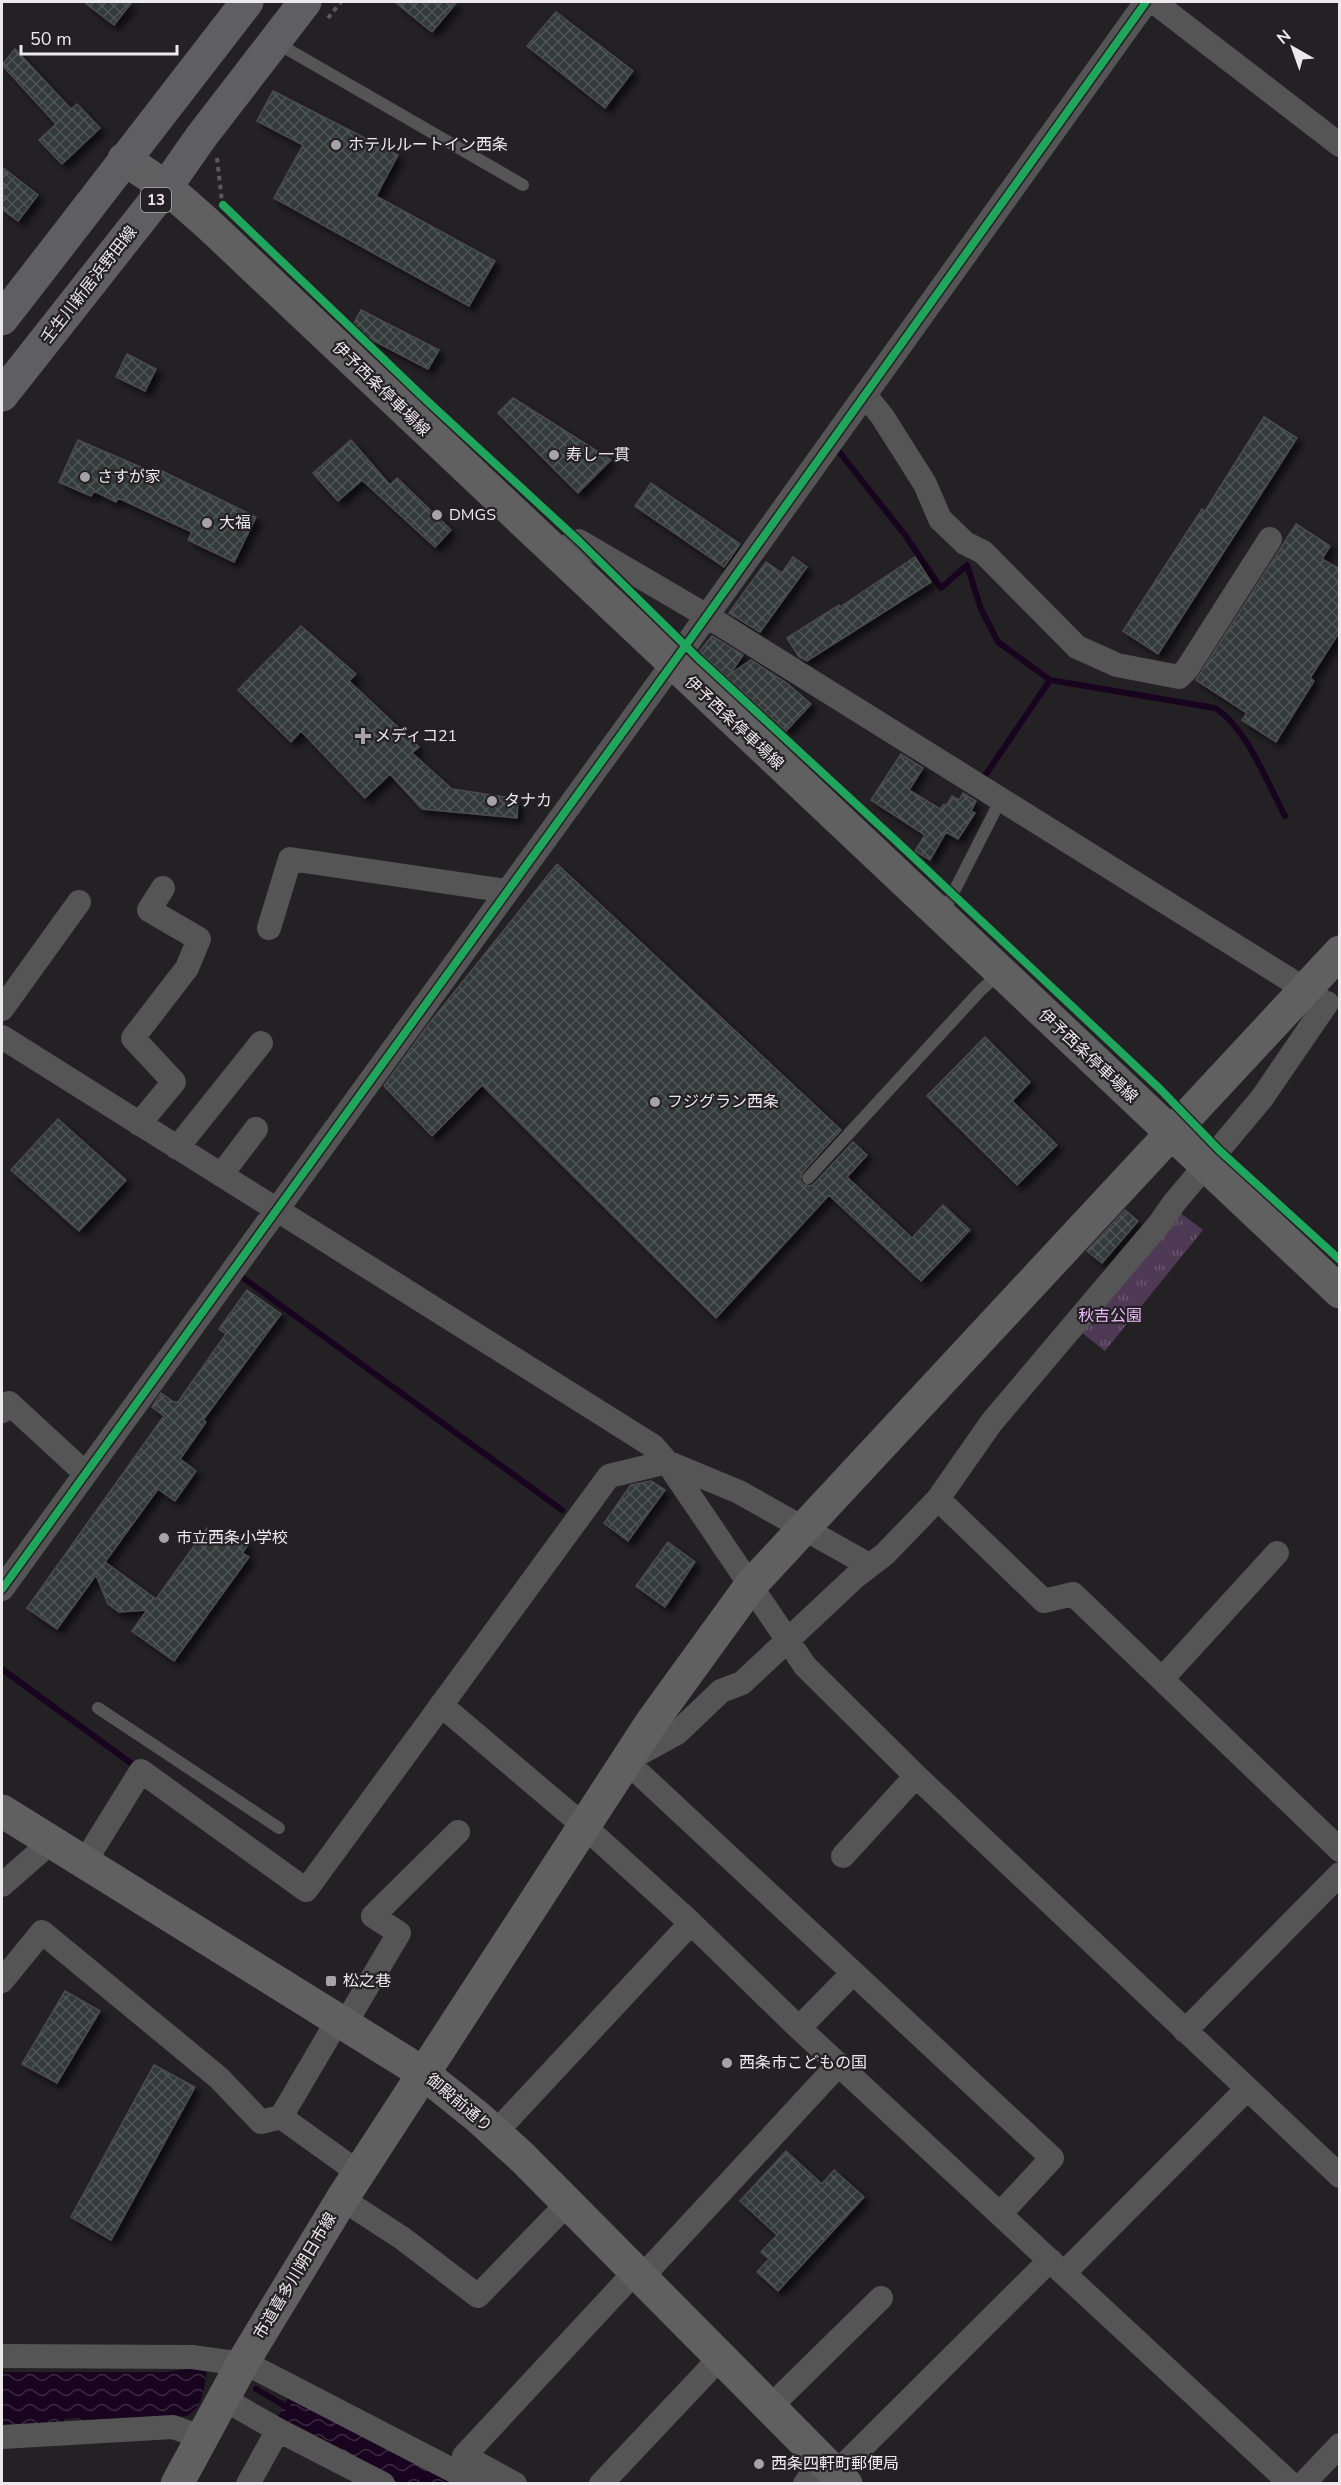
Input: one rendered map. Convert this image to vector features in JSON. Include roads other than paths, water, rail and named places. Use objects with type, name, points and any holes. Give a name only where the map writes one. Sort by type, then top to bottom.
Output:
[{"type":"main road","points":[[2,319],[247,2]]},
{"type":"main road","name":"壬生川新居浜野田線","points":[[2,395],[166,187],[274,42],[316,11]]},
{"type":"street","points":[[2,1589],[707,616],[1146,2]]},
{"type":"street","points":[[1155,2],[1340,145]]},
{"type":"street","name":"伊予西条停車場線","points":[[124,159],[166,187],[1340,1292]]},
{"type":"street","points":[[865,395],[882,416],[925,484],[940,519],[965,543],[983,552],[1077,647],[1117,665],[1179,676],[1188,669],[1270,539]]},
{"type":"street","points":[[554,552],[579,541],[707,616],[1324,1001],[1262,1098],[991,1423],[938,1499],[885,1554],[869,1565],[742,1683],[721,1691],[677,1733],[626,1761],[1052,2158],[1000,2214]]},
{"type":"street","points":[[269,928],[290,860],[507,891]]},
{"type":"street","points":[[140,1124],[174,1082],[133,1038],[187,968],[199,939],[149,910],[163,888]]},
{"type":"street","points":[[2,1009],[79,902]]},
{"type":"street","name":"市道喜多川朔日市線","points":[[177,2484],[242,2364],[350,2186],[626,1761],[686,1673],[751,1585],[802,1527],[904,1422],[1170,1134],[1324,1001],[1340,952]]},
{"type":"street","points":[[2,1037],[275,1210],[631,1430],[653,1446],[667,1462],[805,1666],[916,1776],[1340,2176]]},
{"type":"street","points":[[177,1148],[261,1043]]},
{"type":"street","points":[[220,1175],[256,1129]]},
{"type":"street","points":[[4,1403],[85,1473]]},
{"type":"street","points":[[84,1863],[148,1759],[306,1890],[609,1476],[667,1462],[739,1492],[869,1565]]},
{"type":"street","points":[[938,1499],[1044,1601],[1073,1594],[1340,1850]]},
{"type":"street","points":[[1162,1679],[1277,1553]]},
{"type":"street","points":[[441,1705],[584,1826],[691,1923],[800,2028],[1291,2484]]},
{"type":"street","points":[[843,1856],[916,1776]]},
{"type":"street","name":"御殿前通り","points":[[2,1811],[423,2073],[495,2133],[568,2203],[769,2408],[827,2476]]},
{"type":"street","points":[[2,1981],[42,1932],[219,2078],[261,2122],[281,2117],[399,1933],[373,1916],[458,1832]]},
{"type":"street","points":[[2,1885],[51,1842]]},
{"type":"street","points":[[1185,2031],[1340,1874]]},
{"type":"street","points":[[495,2133],[691,1923]]},
{"type":"street","points":[[800,2028],[852,1974]]},
{"type":"street","points":[[515,2484],[464,2456],[839,2064]]},
{"type":"street","points":[[827,2476],[1247,2089]]},
{"type":"street","points":[[281,2117],[402,2238],[478,2296],[568,2203]]},
{"type":"street","points":[[769,2408],[881,2298]]},
{"type":"street","points":[[2,2356],[192,2357],[242,2364],[257,2369],[479,2484]]},
{"type":"street","points":[[602,2484],[720,2358]]},
{"type":"street","points":[[224,2399],[278,2430],[383,2484]]},
{"type":"street","points":[[2,2437],[173,2427],[201,2438]]},
{"type":"street","points":[[248,2484],[278,2430]]},
{"type":"street","points":[[1303,2484],[1340,2445]]},
{"type":"lane","points":[[274,42],[523,185]]},
{"type":"lane","points":[[941,918],[1000,799]]},
{"type":"lane","points":[[808,1178],[981,990],[1000,973]]},
{"type":"lane","points":[[98,1708],[148,1759],[279,1828]]},
{"type":"water","points":[[197,2368],[206,2370],[207,2373],[200,2402],[187,2416],[81,2424],[80,2418],[64,2419],[64,2425],[2,2426],[2,2372],[165,2372]]},
{"type":"water","points":[[289,2396],[456,2483],[392,2483],[275,2422]]},
{"type":"waterway","points":[[840,453],[905,535],[941,588],[967,565],[981,609],[998,642],[1050,680],[1215,708],[1237,728],[1264,773],[1285,816]]},
{"type":"waterway","points":[[982,780],[1050,680]]},
{"type":"waterway","points":[[237,1278],[239,1275],[562,1510]]},
{"type":"waterway","points":[[2,1669],[132,1764]]},
{"type":"waterway","points":[[256,2389],[290,2409]]},
{"type":"place","name":"ホテルルートイン西条","points":[[336,145]]},
{"type":"place","name":"寿し一貫","points":[[554,455]]},
{"type":"place","name":"さすが家","points":[[85,477]]},
{"type":"place","name":"DMGS","points":[[437,515]]},
{"type":"place","name":"大福","points":[[207,523]]},
{"type":"place","name":"メディコ21","points":[[363,736]]},
{"type":"place","name":"タナカ","points":[[492,801]]},
{"type":"place","name":"フジグラン西条","points":[[655,1102]]},
{"type":"place","name":"市立西条小学校","points":[[164,1538]]},
{"type":"place","name":"松之巷","points":[[331,1981]]},
{"type":"place","name":"西条市こどもの国","points":[[727,2063]]},
{"type":"place","name":"西条四軒町郵便局","points":[[759,2464]]},
{"type":"park label","name":"秋吉公園","points":[[1110,1316]]}]
